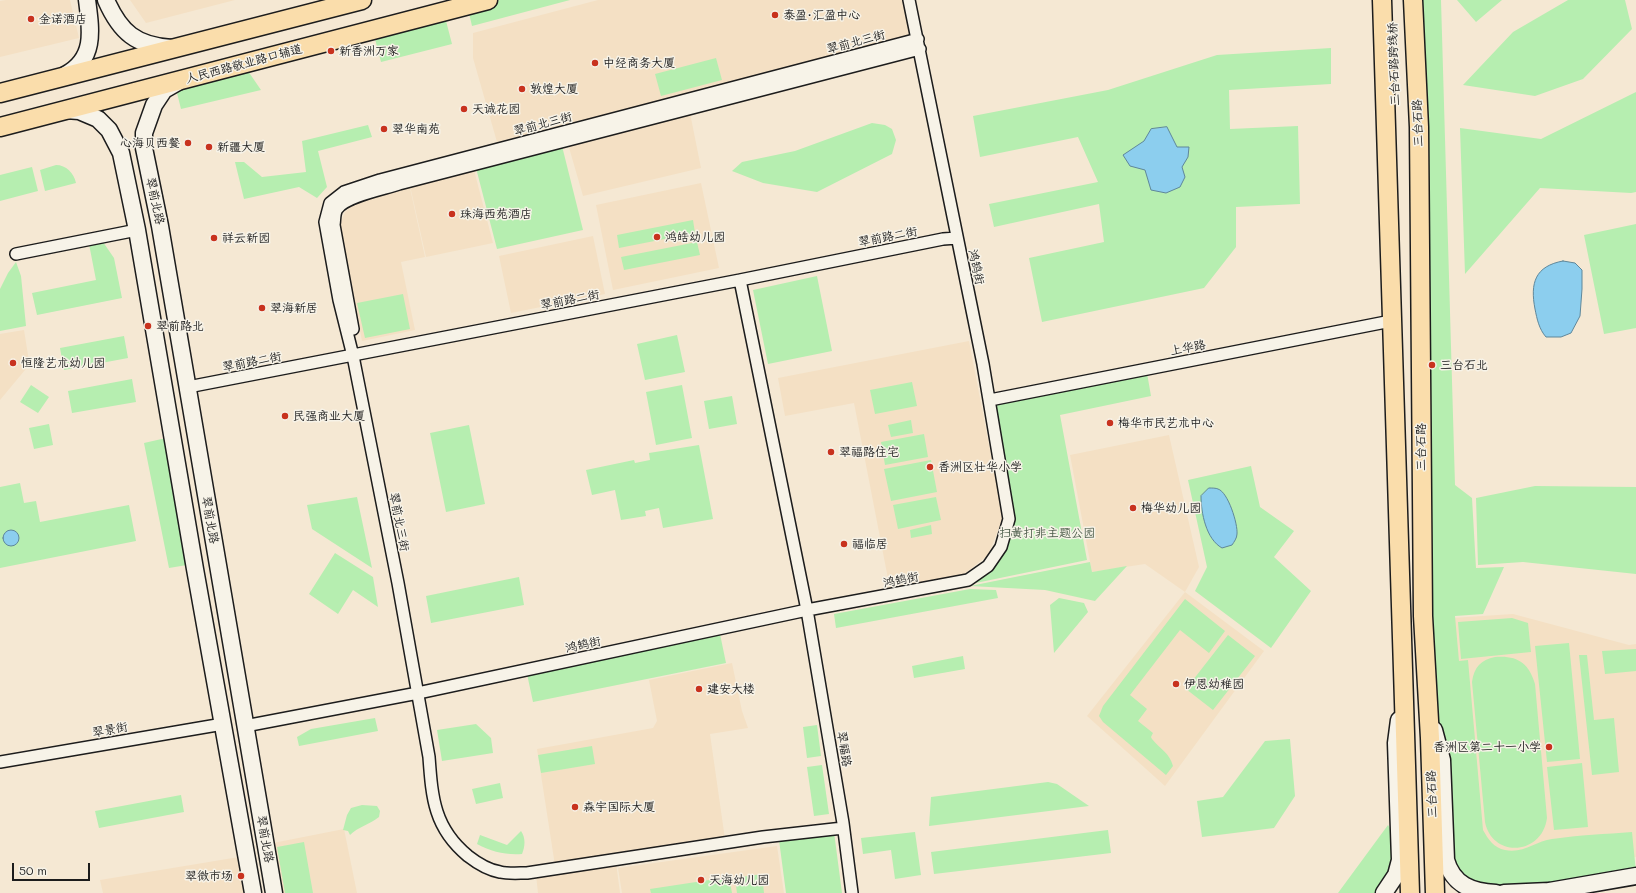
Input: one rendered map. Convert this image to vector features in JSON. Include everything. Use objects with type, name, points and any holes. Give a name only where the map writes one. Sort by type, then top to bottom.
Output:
[{"type":"main road","points":[[60,77],[73,70],[81,63],[86,55],[90,42],[87,0]]},
{"type":"main road","points":[[106,0],[118,23],[128,34],[138,41],[150,45],[178,48]]},
{"type":"main road","points":[[0,93],[362,0]]},
{"type":"main road","name":"人民西路敬业路口辅道","points":[[0,127],[488,0]]},
{"type":"main road","name":"三台石路","points":[[1382,0],[1410,893]]},
{"type":"main road","name":"三台石路跨线桥","points":[[1392,0],[1401,128]]},
{"type":"main road","name":"三台石路跨线桥","points":[[1401,128],[1403,0]]},
{"type":"main road","name":"三台石路","points":[[1413,0],[1419,126],[1423,616],[1435,893]]},
{"type":"main road","name":"翠前北路","points":[[185,79],[164,90],[158,98],[144,133],[144,148],[160,226],[274,893]]},
{"type":"main road","name":"翠前北路","points":[[65,110],[79,111],[98,119],[109,130],[121,152],[137,230],[195,569],[253,893]]},
{"type":"main road","points":[[1387,181],[1401,128]]},
{"type":"main road","points":[[1401,128],[1419,180]]},
{"type":"main road","points":[[1384,893],[1396,875],[1400,860],[1396,743],[1404,679]]},
{"type":"main road","points":[[1427,706],[1442,760],[1446,860],[1448,866],[1454,878],[1467,888],[1480,892],[1496,893]]},
{"type":"main road","points":[[1504,893],[1544,892],[1636,876]]},
{"type":"main road","points":[[1605,893],[1636,886]]},
{"type":"street","name":"鸿鹄街","points":[[245,726],[418,694],[807,610],[968,580],[988,566],[1001,547],[1009,519],[990,400],[910,0]]},
{"type":"street","name":"翠前北三街","points":[[843,828],[763,837],[527,872],[500,872],[478,865],[446,834],[437,814],[431,785],[429,757],[418,694],[353,356],[354,334],[334,225],[335,215],[338,208],[346,202],[412,181],[919,44]]},
{"type":"street","points":[[16,254],[137,230]]},
{"type":"street","name":"翠前路二街","points":[[188,387],[353,356],[943,239],[957,238]]},
{"type":"street","name":"翠福路","points":[[740,280],[807,610],[843,828],[852,893]]},
{"type":"street","name":"上华路","points":[[990,400],[1391,321]]},
{"type":"street","name":"翠景街","points":[[0,762],[223,724]]},
{"type":"shaded area","points":[[70,0],[79,38],[0,57],[0,1]]},
{"type":"shaded area","points":[[130,0],[235,0],[146,23]]},
{"type":"shaded area","points":[[598,0],[905,0],[913,35],[497,142],[473,58],[473,33]]},
{"type":"shaded area","points":[[690,113],[701,168],[583,196],[568,144]]},
{"type":"shaded area","name":"珠海西苑酒店","points":[[474,170],[493,243],[426,257],[410,186]]},
{"type":"shaded area","name":"鸿皓幼儿园","points":[[701,183],[719,268],[613,290],[596,205]]},
{"type":"shaded area","points":[[410,188],[425,257],[401,262],[415,330],[362,341],[339,227],[345,212],[355,203]]},
{"type":"shaded area","points":[[593,236],[605,294],[511,313],[499,256]]},
{"type":"shaded area","name":"恒隆艺术幼儿园","points":[[24,330],[28,355],[25,370],[0,400],[0,334]]},
{"type":"shaded area","name":"香洲区壮华小学","points":[[969,341],[1003,518],[988,555],[963,575],[890,589],[854,403],[785,416],[778,378]]},
{"type":"shaded area","name":"梅华幼儿园","points":[[1169,435],[1199,567],[1185,592],[1145,564],[1092,572],[1070,455]]},
{"type":"shaded area","name":"伊恩幼稚园","points":[[1185,592],[1264,651],[1165,786],[1087,716]]},
{"type":"shaded area","name":"香洲区第二十一小学","points":[[1513,614],[1629,645],[1636,644],[1636,857],[1524,869],[1472,849],[1451,618]]},
{"type":"shaded area","points":[[732,663],[742,711],[748,728],[710,734],[726,846],[616,863],[620,893],[538,893],[536,875],[556,872],[537,749],[653,728],[657,721],[649,680]]},
{"type":"shaded area","points":[[344,829],[357,893],[281,893],[273,843]]},
{"type":"shaded area","name":"天海幼儿园","points":[[777,846],[784,893],[622,893],[618,868]]},
{"type":"shaded area","name":"翠微市场","points":[[245,856],[251,893],[103,893],[100,880]]},
{"type":"green space","points":[[500,0],[570,0],[472,26],[468,9]]},
{"type":"green space","points":[[1415,0],[1441,0],[1455,485],[1472,498],[1476,568],[1504,567],[1483,614],[1455,616],[1459,661],[1468,660],[1483,830],[1489,840],[1495,845],[1501,849],[1512,851],[1524,849],[1540,842],[1552,839],[1632,832],[1636,872],[1499,893],[1454,877],[1428,706]]},
{"type":"green space","points":[[1457,0],[1502,0],[1476,22]]},
{"type":"green space","points":[[1568,0],[1625,0],[1632,29],[1583,79],[1535,96],[1463,85],[1513,32]]},
{"type":"green space","points":[[445,17],[452,44],[381,62],[374,35]]},
{"type":"green space","points":[[1331,48],[1331,84],[1229,90],[1230,129],[1298,126],[1300,204],[1236,207],[1236,247],[1204,288],[1042,322],[1029,258],[1104,242],[1099,204],[994,227],[989,204],[1098,182],[1078,137],[980,157],[973,116],[1108,90],[1217,55]]},
{"type":"green space","points":[[716,58],[722,80],[661,96],[655,74]]},
{"type":"green space","points":[[248,71],[261,90],[181,109],[176,89]]},
{"type":"green space","points":[[1636,92],[1636,192],[1631,193],[1540,188],[1465,274],[1460,128],[1541,139]]},
{"type":"green space","points":[[872,123],[885,125],[892,129],[896,140],[892,154],[817,192],[763,183],[732,171],[742,162],[795,151]]},
{"type":"green space","points":[[368,125],[372,137],[318,151],[327,187],[317,198],[299,187],[244,199],[235,162],[244,162],[262,177],[306,172],[302,141]]},
{"type":"green space","points":[[562,146],[583,230],[497,249],[476,168]]},
{"type":"green space","points":[[56,165],[63,166],[69,170],[76,183],[45,191],[40,170]]},
{"type":"green space","points":[[32,167],[38,191],[0,201],[0,175]]},
{"type":"green space","points":[[693,220],[695,233],[619,248],[617,235]]},
{"type":"green space","points":[[1636,224],[1636,328],[1604,334],[1584,235]]},
{"type":"green space","points":[[103,242],[114,258],[122,298],[37,315],[32,293],[96,280],[89,244]]},
{"type":"green space","points":[[697,242],[700,255],[624,270],[621,257]]},
{"type":"green space","points":[[16,262],[21,276],[26,326],[0,331],[0,289],[8,273]]},
{"type":"green space","points":[[817,276],[832,351],[768,364],[753,290]]},
{"type":"green space","points":[[403,294],[410,329],[365,338],[357,303]]},
{"type":"green space","points":[[677,335],[685,372],[645,380],[637,344]]},
{"type":"green space","points":[[124,336],[128,358],[64,370],[60,348]]},
{"type":"green space","name":"扫黄打非主题公园","points":[[1147,373],[1151,396],[1060,415],[1087,560],[971,584],[1006,546],[1015,519],[996,404]]},
{"type":"green space","points":[[132,379],[136,402],[72,413],[68,391]]},
{"type":"green space","points":[[912,382],[917,406],[875,414],[870,390]]},
{"type":"green space","points":[[31,385],[49,397],[38,413],[20,402]]},
{"type":"green space","points":[[682,385],[692,438],[656,445],[646,392]]},
{"type":"green space","points":[[732,396],[737,424],[709,429],[704,401]]},
{"type":"green space","points":[[911,420],[913,433],[891,437],[888,425]]},
{"type":"green space","points":[[49,424],[53,445],[34,449],[29,428]]},
{"type":"green space","points":[[469,425],[485,504],[446,512],[430,433]]},
{"type":"green space","points":[[924,434],[928,457],[885,465],[881,442]]},
{"type":"green space","points":[[166,438],[187,565],[169,568],[144,443]]},
{"type":"green space","points":[[699,445],[713,519],[663,528],[659,508],[645,511],[646,516],[621,520],[615,490],[592,495],[586,470],[634,460],[635,463],[650,460],[649,453]]},
{"type":"green space","points":[[931,460],[937,492],[891,501],[884,469]]},
{"type":"green space","points":[[1251,466],[1260,507],[1294,531],[1274,557],[1311,591],[1271,648],[1195,591],[1207,567],[1188,480]]},
{"type":"green space","points":[[20,483],[24,503],[36,501],[40,522],[129,505],[136,541],[0,568],[0,487]]},
{"type":"green space","points":[[1535,486],[1636,487],[1636,574],[1523,562],[1478,565],[1476,498]]},
{"type":"green space","points":[[357,497],[372,568],[312,529],[307,505]]},
{"type":"green space","points":[[936,497],[941,520],[898,529],[893,505]]},
{"type":"green space","points":[[931,525],[932,534],[911,538],[910,530]]},
{"type":"green space","points":[[335,553],[373,577],[378,607],[353,590],[338,614],[309,594]]},
{"type":"green space","points":[[1090,562],[1092,572],[1127,566],[1095,601],[1045,590],[970,586]]},
{"type":"green space","points":[[519,577],[524,605],[431,623],[426,596]]},
{"type":"green space","points":[[970,589],[996,590],[998,598],[836,628],[834,614]]},
{"type":"green space","points":[[1059,598],[1084,603],[1088,612],[1054,653],[1050,605]]},
{"type":"green space","points":[[1185,599],[1225,631],[1209,653],[1180,630],[1130,695],[1147,709],[1138,721],[1153,733],[1151,737],[1152,739],[1167,754],[1171,761],[1173,766],[1166,775],[1103,722],[1099,716],[1103,706]]},
{"type":"green space","points":[[1512,618],[1528,623],[1531,652],[1461,659],[1458,622]]},
{"type":"green space","points":[[720,634],[726,663],[533,702],[527,674]]},
{"type":"green space","points":[[1228,635],[1255,656],[1213,710],[1186,689]]},
{"type":"green space","points":[[1569,643],[1580,759],[1547,762],[1535,646]]},
{"type":"green space","points":[[1636,649],[1636,671],[1605,674],[1602,651]]},
{"type":"green space","points":[[1579,655],[1587,655],[1594,720],[1614,718],[1619,772],[1592,775]]},
{"type":"green space","points":[[963,656],[965,669],[914,678],[912,666]]},
{"type":"green space","points":[[1495,657],[1510,657],[1521,662],[1526,666],[1535,684],[1547,818],[1543,831],[1536,840],[1517,848],[1506,847],[1497,842],[1489,834],[1485,822],[1472,682],[1476,668],[1482,662]]},
{"type":"green space","points":[[375,718],[378,731],[299,746],[297,737],[311,729]]},
{"type":"green space","points":[[476,724],[491,738],[493,753],[442,761],[437,730]]},
{"type":"green space","points":[[817,725],[821,756],[807,758],[803,727]]},
{"type":"green space","points":[[1290,739],[1295,796],[1274,828],[1202,837],[1197,801],[1223,797],[1265,741]]},
{"type":"green space","points":[[592,746],[595,764],[541,773],[538,755]]},
{"type":"green space","points":[[1582,763],[1588,827],[1554,830],[1547,767]]},
{"type":"green space","points":[[822,765],[829,814],[814,816],[807,767]]},
{"type":"green space","points":[[1048,782],[1057,784],[1089,806],[929,826],[931,797]]},
{"type":"green space","points":[[500,783],[503,798],[476,804],[472,789]]},
{"type":"green space","points":[[181,795],[184,812],[99,828],[95,811]]},
{"type":"green space","points":[[362,805],[377,806],[380,811],[379,817],[350,835],[348,831],[343,830],[347,815],[351,808]]},
{"type":"green space","points":[[1388,825],[1395,840],[1395,848],[1392,865],[1385,882],[1376,893],[1338,893]]},
{"type":"green space","points":[[1108,830],[1111,853],[934,874],[931,852]]},
{"type":"green space","points":[[521,831],[524,837],[524,848],[522,854],[499,852],[477,844],[480,835],[507,845]]},
{"type":"green space","points":[[834,832],[842,893],[786,893],[779,840]]},
{"type":"green space","points":[[915,832],[921,875],[895,879],[891,850],[863,854],[861,838]]},
{"type":"green space","points":[[304,842],[313,893],[285,893],[277,847]]},
{"type":"green space","points":[[762,874],[764,893],[737,893],[735,878]]},
{"type":"green space","points":[[729,877],[732,893],[651,893],[650,889]]},
{"type":"water","points":[[1167,127],[1177,147],[1189,147],[1188,157],[1182,167],[1185,177],[1180,187],[1166,193],[1151,190],[1145,170],[1130,166],[1123,155],[1144,141],[1151,129]]},
{"type":"water","points":[[1563,261],[1575,263],[1582,270],[1580,316],[1571,333],[1561,337],[1546,337],[1540,327],[1537,316],[1533,291],[1534,284],[1537,277],[1546,267]]},
{"type":"water","points":[[1209,488],[1222,491],[1232,509],[1237,534],[1232,545],[1222,548],[1208,532],[1203,518],[1201,496]]},
{"type":"water","points":[[11,530],[18,535],[19,538],[14,545],[11,546],[4,541],[3,538],[8,531]]},
{"type":"place","name":"泰盈·汇盈中心","points":[[775,15]]},
{"type":"place","name":"金诺酒店","points":[[31,19]]},
{"type":"place","name":"新香洲万家","points":[[331,51]]},
{"type":"place","name":"中经商务大厦","points":[[595,63]]},
{"type":"place","name":"敦煌大厦","points":[[522,89]]},
{"type":"place","name":"天诚花园","points":[[464,109]]},
{"type":"place","name":"翠华南苑","points":[[384,129]]},
{"type":"place","name":"心海贝西餐","points":[[188,143]]},
{"type":"place","name":"新疆大厦","points":[[209,147]]},
{"type":"place","name":"珠海西苑酒店","points":[[452,214]]},
{"type":"place","name":"鸿皓幼儿园","points":[[657,237]]},
{"type":"place","name":"祥云新园","points":[[214,238]]},
{"type":"place","name":"翠海新居","points":[[262,308]]},
{"type":"place","name":"翠前路北","points":[[148,326]]},
{"type":"place","name":"恒隆艺术幼儿园","points":[[13,363]]},
{"type":"place","name":"三台石北","points":[[1432,365]]},
{"type":"place","name":"民强商业大厦","points":[[285,416]]},
{"type":"place","name":"梅华市民艺术中心","points":[[1110,423]]},
{"type":"place","name":"翠福路住宅","points":[[831,452]]},
{"type":"place","name":"香洲区壮华小学","points":[[930,467]]},
{"type":"place","name":"梅华幼儿园","points":[[1133,508]]},
{"type":"place","name":"福临居","points":[[844,544]]},
{"type":"place","name":"伊恩幼稚园","points":[[1176,684]]},
{"type":"place","name":"建安大楼","points":[[699,689]]},
{"type":"place","name":"香洲区第二十一小学","points":[[1549,747]]},
{"type":"place","name":"森宇国际大厦","points":[[575,807]]},
{"type":"place","name":"翠微市场","points":[[241,876]]},
{"type":"place","name":"天海幼儿园","points":[[701,880]]}]
